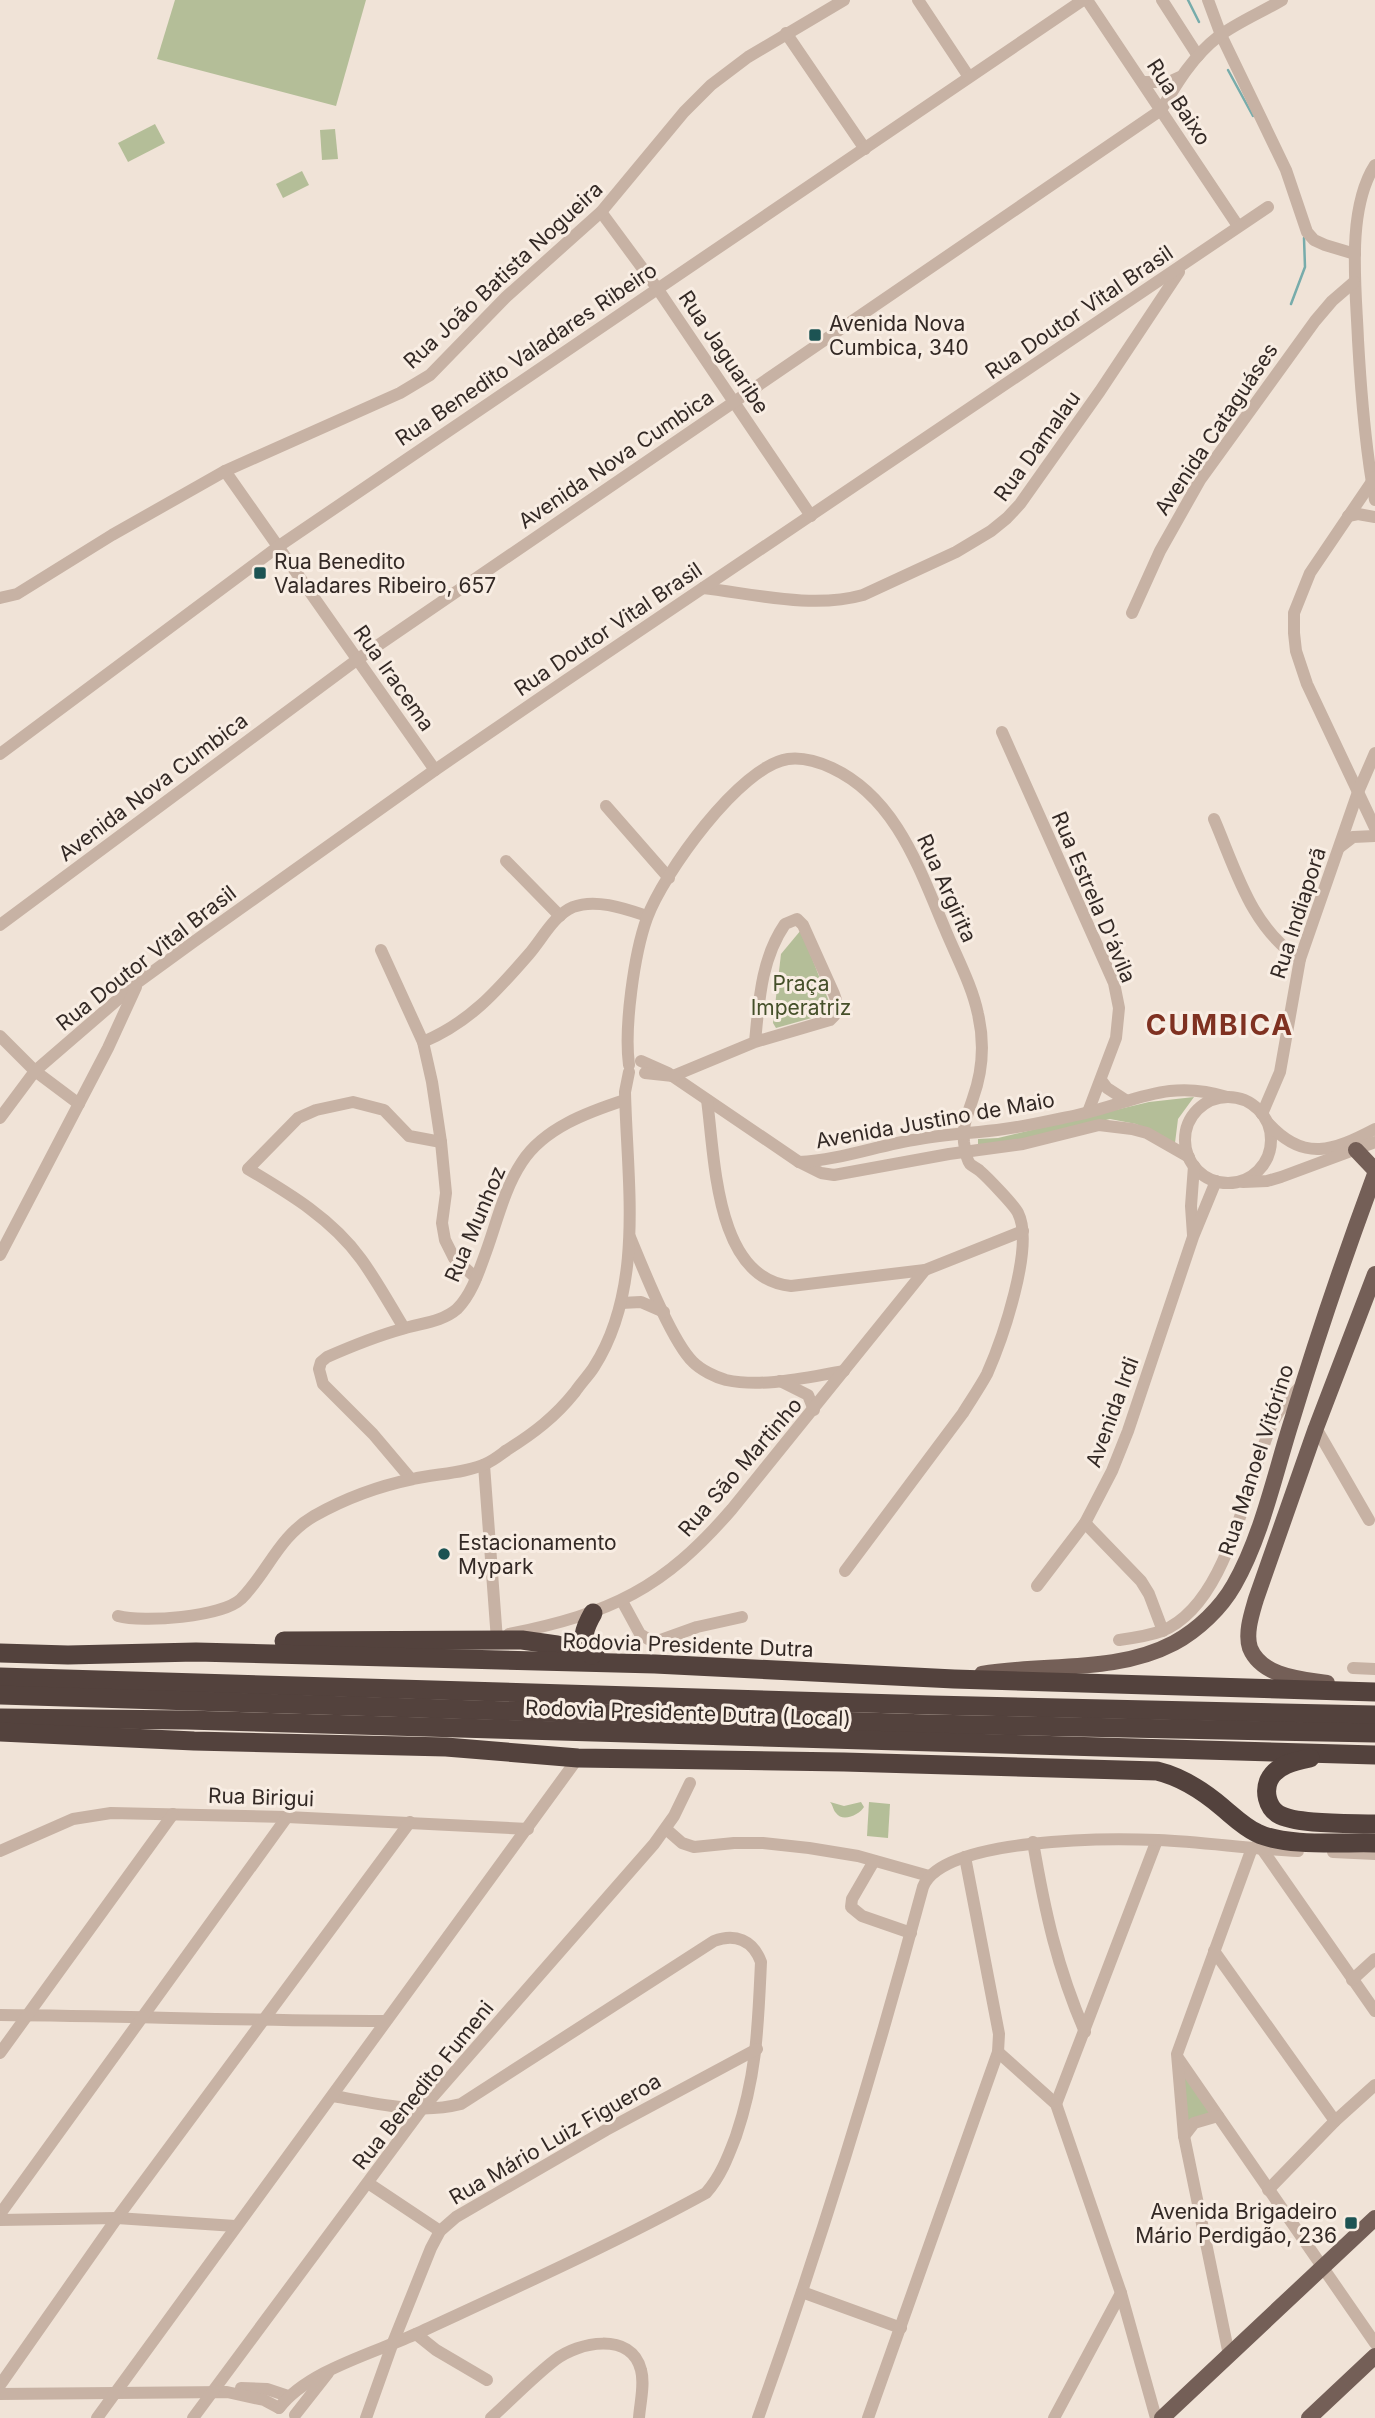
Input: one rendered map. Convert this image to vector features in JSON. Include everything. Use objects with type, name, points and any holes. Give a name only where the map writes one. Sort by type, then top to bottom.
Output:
[{"type":"highway","points":[[592,1655],[583,1641],[593,1613]]},
{"type":"highway","points":[[68,1655],[86,1646],[497,1638],[546,1643],[592,1655],[655,1664]]},
{"type":"highway","name":"Rodovia Presidente Dutra","points":[[0,1653],[68,1655],[196,1652],[655,1664],[954,1679],[1375,1691]]},
{"type":"highway","points":[[0,1677],[1375,1715]]},
{"type":"highway","points":[[0,1695],[902,1723],[1375,1733]]},
{"type":"highway","name":"Rodovia Presidente Dutra (Local)","points":[[0,1718],[187,1720],[1375,1755]]},
{"type":"highway","points":[[0,1732],[194,1741],[446,1747],[578,1758],[1157,1771],[1176,1775],[1198,1788],[1241,1823],[1268,1838],[1375,1843]]},
{"type":"highway","points":[[567,1733],[639,1749],[766,1762]]},
{"type":"highway","points":[[1338,1753],[1303,1759],[1283,1766],[1269,1781],[1267,1798],[1278,1814],[1297,1820],[1375,1824]]},
{"type":"main road","points":[[1356,1150],[1375,1172]]},
{"type":"main road","name":"Rua Manoel Vitórino","points":[[954,1679],[998,1671],[1093,1665],[1126,1660],[1152,1653],[1175,1642],[1217,1609],[1234,1586],[1246,1560],[1375,1172]]},
{"type":"main road","name":"Rua Manoel Vitórino","points":[[1375,1275],[1316,1427],[1250,1622],[1250,1647],[1258,1659],[1272,1671],[1288,1677],[1375,1691]]},
{"type":"main road","points":[[1162,2418],[1375,2218]]},
{"type":"main road","points":[[1309,2418],[1375,2356]]},
{"type":"street","name":"Rua João Batista Nogueira","points":[[0,598],[17,594],[112,535],[225,471],[415,386],[443,364],[506,297],[601,212],[684,112],[711,85],[748,57],[844,0]]},
{"type":"street","points":[[918,0],[969,77]]},
{"type":"street","name":"Rua Benedito Valadares Ribeiro","points":[[0,754],[279,546],[1085,0]]},
{"type":"street","name":"Rua Baixo","points":[[1085,0],[1238,226]]},
{"type":"street","points":[[1162,0],[1198,56]]},
{"type":"street","points":[[1208,0],[1221,35],[1286,170],[1307,232],[1314,240],[1355,254]]},
{"type":"street","points":[[1161,110],[1181,77],[1198,56],[1221,35],[1282,0]]},
{"type":"street","points":[[786,33],[865,149]]},
{"type":"street","points":[[1143,82],[1169,82],[1181,77]]},
{"type":"street","name":"Avenida Nova Cumbica","points":[[0,925],[358,659],[1161,110]]},
{"type":"street","points":[[1375,165],[1360,203],[1354,282],[1362,415],[1375,500]]},
{"type":"street","name":"Rua Doutor Vital Brasil","points":[[0,1118],[35,1071],[138,984],[435,770],[1268,207]]},
{"type":"street","name":"Rua Jaguaribe","points":[[601,212],[657,288],[811,516]]},
{"type":"street","name":"Rua Damalau","points":[[703,588],[798,599],[851,599],[956,552],[991,531],[1020,504],[1101,391],[1184,265]]},
{"type":"street","name":"Avenida Cataguáses","points":[[1132,612],[1160,551],[1200,480],[1315,321],[1354,282]]},
{"type":"street","name":"Rua Iracema","points":[[225,471],[435,770]]},
{"type":"street","points":[[1373,479],[1310,573],[1294,613],[1294,633],[1296,651],[1307,684],[1375,828]]},
{"type":"street","points":[[1348,516],[1366,514],[1375,517]]},
{"type":"street","name":"Rua Estrela D'ávila","points":[[1002,733],[1114,983],[1119,1008],[1116,1038],[1088,1112]]},
{"type":"street","name":"Rua Indiaporã","points":[[1265,1118],[1284,1053],[1300,958],[1358,792],[1375,753]]},
{"type":"street","name":"Rua Argirita","points":[[637,1068],[628,1032],[631,999],[647,916],[669,878],[718,811],[748,780],[772,764],[789,759],[821,763],[854,781],[879,803],[894,822],[915,857],[966,978],[978,1011],[984,1050],[972,1101],[966,1113],[972,1151]]},
{"type":"street","points":[[606,806],[669,878]]},
{"type":"street","points":[[1214,819],[1260,921],[1284,949],[1300,958]]},
{"type":"street","points":[[1340,847],[1353,837],[1375,836]]},
{"type":"street","points":[[506,861],[560,916]]},
{"type":"street","points":[[423,1042],[444,1033],[474,1013],[560,916],[573,907],[586,905],[625,909],[647,916]]},
{"type":"street","points":[[673,1076],[755,1042],[830,1020],[837,1012],[834,995],[803,925],[797,919],[785,924],[781,929],[766,963],[755,1042]]},
{"type":"street","points":[[381,950],[423,1042],[432,1082],[446,1193],[443,1233],[454,1258],[476,1278]]},
{"type":"street","points":[[0,1255],[138,984]]},
{"type":"street","points":[[0,1036],[35,1071],[79,1104]]},
{"type":"street","points":[[118,1616],[131,1620],[157,1620],[226,1608],[240,1600],[274,1553],[293,1532],[312,1517],[346,1500],[411,1479],[484,1465],[535,1433],[567,1402],[595,1366],[621,1303],[629,1234],[625,1096],[637,1068],[673,1076],[799,1162]]},
{"type":"street","points":[[1101,1080],[1107,1088],[1127,1101]]},
{"type":"street","name":"Avenida Justino de Maio","points":[[799,1162],[837,1158],[919,1139],[1007,1129],[1088,1112],[1150,1093],[1183,1089],[1204,1090],[1227,1097]]},
{"type":"street","points":[[1243,1100],[1274,1089]]},
{"type":"street","name":"Rua Munhoz","points":[[411,1479],[373,1434],[323,1384],[319,1369],[321,1362],[327,1357],[404,1328],[447,1316],[458,1308],[476,1278],[510,1183],[533,1148],[555,1130],[625,1096]]},
{"type":"street","points":[[1375,1129],[1336,1146],[1318,1149],[1293,1145],[1281,1137],[1252,1104],[1227,1097],[1207,1102],[1196,1111],[1188,1123],[1185,1139],[1191,1161],[1207,1177],[1216,1181],[1235,1182],[1266,1181],[1375,1142]]},
{"type":"street","points":[[707,1100],[721,1202],[729,1233],[742,1258],[754,1272],[777,1285],[791,1286],[925,1270],[1023,1231]]},
{"type":"street","points":[[404,1328],[361,1258],[335,1229],[307,1206],[248,1169],[267,1147],[299,1118],[316,1110],[353,1102],[384,1110],[410,1136],[441,1142]]},
{"type":"street","points":[[711,1129],[727,1113]]},
{"type":"street","points":[[1235,1182],[1255,1174],[1264,1163],[1271,1138],[1265,1118]]},
{"type":"street","name":"Avenida Justino de Maio","points":[[799,1162],[821,1173],[845,1175],[1023,1144],[1099,1125],[1146,1133],[1191,1161]]},
{"type":"street","points":[[845,1571],[978,1390],[995,1353],[1017,1284],[1023,1231],[1018,1212],[981,1171],[970,1164],[972,1151]]},
{"type":"street","name":"Avenida Irdi","points":[[1191,1161],[1193,1237]]},
{"type":"street","name":"Avenida Irdi","points":[[1037,1586],[1084,1523],[1112,1471],[1193,1237],[1216,1181]]},
{"type":"street","points":[[629,1234],[646,1277],[683,1349],[700,1367],[724,1379],[740,1382],[780,1381],[844,1371]]},
{"type":"street","name":"Rua São Martinho","points":[[497,1638],[593,1613],[622,1601],[677,1566],[706,1539],[814,1410],[925,1270]]},
{"type":"street","points":[[626,1273],[646,1277]]},
{"type":"street","points":[[621,1303],[641,1301],[664,1312]]},
{"type":"street","points":[[780,1381],[808,1395],[814,1410]]},
{"type":"street","points":[[1119,1640],[1163,1631],[1189,1613],[1205,1594],[1219,1570],[1272,1424],[1287,1401],[1303,1384]]},
{"type":"street","points":[[1316,1427],[1369,1520]]},
{"type":"street","points":[[484,1465],[497,1638]]},
{"type":"street","points":[[1084,1523],[1141,1581],[1163,1631]]},
{"type":"street","points":[[622,1601],[640,1634],[658,1641],[697,1627],[742,1617]]},
{"type":"street","points":[[1353,1668],[1375,1669]]},
{"type":"street","points":[[97,2418],[578,1758]]},
{"type":"street","name":"Rua Benedito Fumeni","points":[[193,2418],[422,2109],[666,1829],[690,1783]]},
{"type":"street","name":"Rua Birigui","points":[[0,1851],[73,1819],[111,1813],[287,1817],[528,1829]]},
{"type":"street","points":[[0,2053],[173,1814]]},
{"type":"street","points":[[0,2214],[287,1817]]},
{"type":"street","points":[[0,2385],[260,2021],[410,1822]]},
{"type":"street","points":[[666,1829],[682,1843],[694,1847],[763,1843],[809,1848],[874,1861],[929,1876]]},
{"type":"street","points":[[1056,2104],[1157,1840]]},
{"type":"street","points":[[758,2418],[861,2109],[929,1876],[965,1857],[1033,1842],[1157,1840],[1257,1849],[1375,1854]]},
{"type":"street","points":[[1033,1842],[1051,1939],[1062,1976],[1085,2032]]},
{"type":"street","points":[[1229,2355],[1184,2136],[1177,2057],[1180,2042],[1214,1951],[1257,1849]]},
{"type":"street","points":[[1257,1849],[1375,2011]]},
{"type":"street","points":[[868,2418],[998,2052],[999,2034],[965,1857]]},
{"type":"street","points":[[874,1861],[852,1899],[852,1907],[862,1916],[911,1933]]},
{"type":"street","points":[[0,2394],[226,2392],[264,2400],[280,2413],[288,2396],[305,2382],[392,2345],[619,2238],[706,2193],[717,2181],[724,2166],[752,2082],[757,2049],[761,1962],[757,1951],[742,1940],[723,1937],[707,1944],[461,2104],[422,2109],[333,2096]]},
{"type":"street","points":[[1214,1951],[1335,2121]]},
{"type":"street","points":[[1352,1980],[1375,1959]]},
{"type":"street","points":[[0,2015],[384,2021]]},
{"type":"street","name":"Rua Mário Luiz Figueroa","points":[[366,2418],[392,2345],[440,2231],[456,2217],[597,2135],[757,2049]]},
{"type":"street","points":[[998,2052],[1056,2104],[1121,2294],[1156,2418]]},
{"type":"street","points":[[1177,2057],[1375,2343]]},
{"type":"street","points":[[1268,2190],[1335,2121],[1375,2085]]},
{"type":"street","points":[[1184,2136],[1194,2123],[1218,2116]]},
{"type":"street","points":[[368,2183],[440,2231]]},
{"type":"street","points":[[0,2220],[117,2218],[235,2226]]},
{"type":"street","points":[[802,2292],[901,2328]]},
{"type":"street","points":[[1054,2418],[1121,2294]]},
{"type":"street","points":[[416,2333],[436,2350],[487,2379]]},
{"type":"street","points":[[491,2418],[556,2360],[572,2350],[608,2342],[623,2347],[635,2357],[641,2370],[639,2418]]},
{"type":"street","points":[[294,2416],[331,2370]]},
{"type":"street","points":[[226,2392],[236,2388],[267,2389],[288,2396],[295,2407],[294,2416]]},
{"type":"green space","points":[[175,0],[366,0],[336,106],[157,59]]},
{"type":"green space","points":[[155,124],[165,143],[128,162],[118,143]]},
{"type":"green space","points":[[335,129],[338,159],[322,160],[320,130]]},
{"type":"green space","points":[[302,171],[309,185],[283,198],[276,184]]},
{"type":"green space","name":"Praça Imperatriz","points":[[801,930],[833,1012],[776,1028],[773,1023],[781,954]]},
{"type":"green space","points":[[1194,1097],[1178,1119],[1175,1143],[1136,1124],[1110,1119],[1001,1145],[978,1146],[978,1139],[998,1138],[1149,1102]]},
{"type":"green space","points":[[830,1802],[844,1806],[861,1802],[864,1807],[855,1815],[843,1817],[836,1813]]},
{"type":"green space","points":[[869,1802],[890,1804],[888,1838],[867,1836]]},
{"type":"green space","points":[[1183,2072],[1215,2116],[1195,2118],[1186,2128]]},
{"type":"waterway","points":[[1188,0],[1199,22]]},
{"type":"waterway","points":[[1228,70],[1253,116]]},
{"type":"waterway","points":[[1291,304],[1305,267],[1304,238]]},
{"type":"place","name":"Avenida Nova Cumbica, 340","points":[[815,335]]},
{"type":"place","name":"Rua Benedito Valadares Ribeiro, 657","points":[[260,573]]},
{"type":"place","name":"Estacionamento Mypark","points":[[444,1554]]},
{"type":"place","name":"Avenida Brigadeiro Mário Perdigão, 236","points":[[1351,2223]]},
{"type":"district","name":"CUMBICA","points":[[1220,1025]]}]
